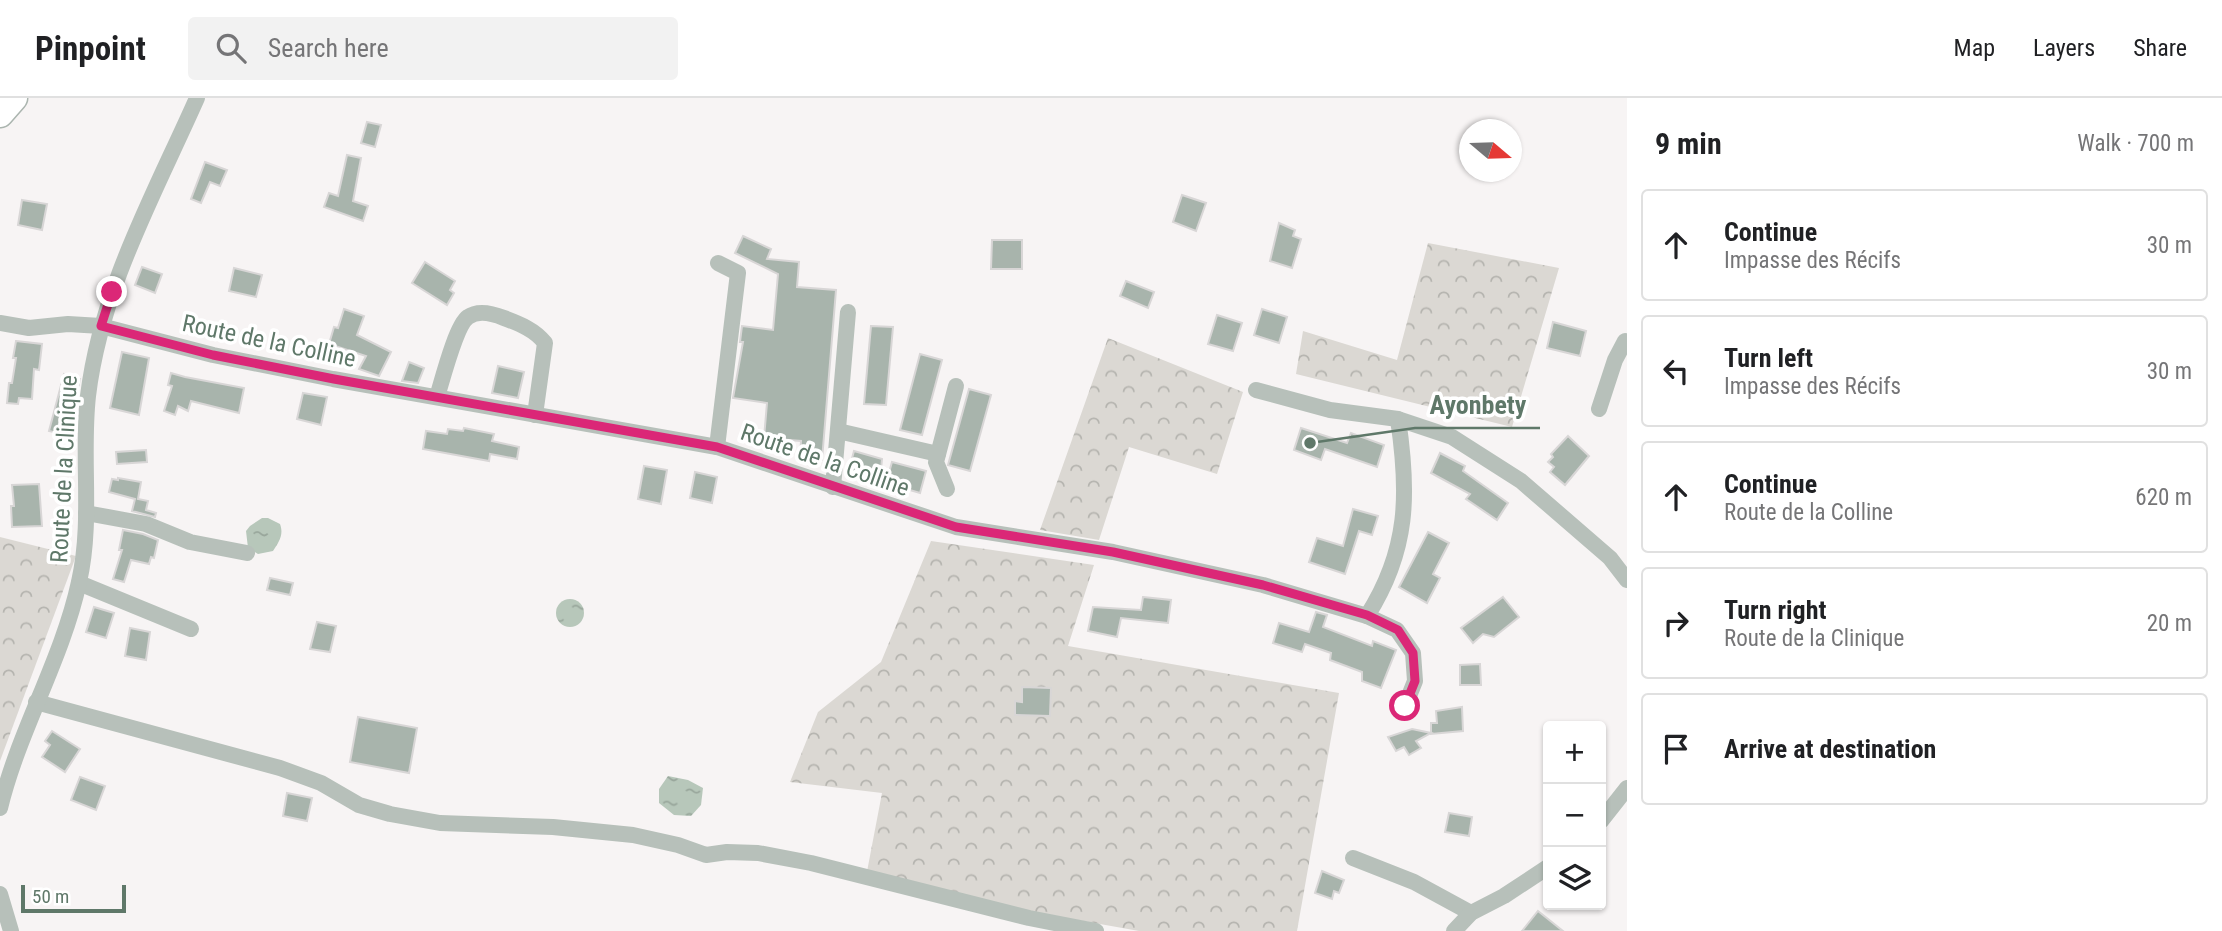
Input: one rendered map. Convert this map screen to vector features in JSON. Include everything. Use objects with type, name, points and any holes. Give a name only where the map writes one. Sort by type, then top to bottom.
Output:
[{"type":"main road","points":[[0,114],[14,98]]},
{"type":"street","name":"Route de la Clinique","points":[[0,807],[17,748],[58,649],[79,583],[84,559],[88,399],[101,326],[128,248],[197,98]]},
{"type":"street","points":[[717,447],[738,273],[718,264]]},
{"type":"street","points":[[833,487],[848,312]]},
{"type":"street","points":[[437,397],[466,318],[474,313],[491,313],[522,325],[539,335],[545,344],[535,415]]},
{"type":"street","name":"Route de la Colline","points":[[0,323],[29,328],[68,324],[101,326],[213,355],[717,447],[956,527],[1113,552],[1263,585],[1367,615],[1398,630],[1413,653],[1415,681],[1405,706]]},
{"type":"street","points":[[1599,410],[1615,360],[1625,341],[1627,342]]},
{"type":"street","points":[[947,489],[936,462],[956,387]]},
{"type":"street","points":[[1256,390],[1330,410],[1398,419],[1452,437],[1521,481],[1610,558],[1627,580]]},
{"type":"street","points":[[1367,615],[1384,587],[1401,537],[1405,487],[1398,419]]},
{"type":"street","points":[[838,431],[938,454]]},
{"type":"street","points":[[86,513],[146,524],[180,540],[247,553]]},
{"type":"street","points":[[79,583],[191,629]]},
{"type":"street","points":[[36,702],[305,776],[359,805],[390,814],[440,823],[553,827],[633,835],[678,845],[706,855],[727,852],[758,853],[822,866],[1029,918],[1096,931]]},
{"type":"street","points":[[1606,815],[1627,788]]},
{"type":"street","points":[[1353,858],[1414,882],[1471,913]]},
{"type":"street","points":[[1454,931],[1471,913],[1504,896],[1543,870]]},
{"type":"street","points":[[0,894],[11,931]]},
{"type":"green space","points":[[1428,243],[1559,268],[1512,427],[1296,374],[1303,331],[1397,360]]},
{"type":"green space","points":[[1108,338],[1243,392],[1217,474],[1129,447],[1099,540],[1040,530]]},
{"type":"green space","points":[[0,537],[76,556],[0,761]]},
{"type":"green space","points":[[931,541],[1094,565],[1068,646],[1339,693],[1297,931],[1139,931],[865,882],[882,793],[790,782],[818,712],[881,662]]},
{"type":"water","points":[[262,518],[280,524],[281,535],[273,551],[258,554],[248,548],[246,531]]},
{"type":"water","points":[[570,599],[580,603],[584,613],[580,623],[570,627],[560,623],[556,613],[560,603]]},
{"type":"water","points":[[668,776],[688,780],[703,788],[701,805],[691,816],[674,815],[659,803],[659,789]]},
{"type":"building","points":[[367,122],[381,125],[375,147],[361,143]]},
{"type":"building","points":[[347,155],[361,158],[353,201],[368,206],[363,221],[324,207],[329,193],[338,196]]},
{"type":"building","points":[[205,162],[227,170],[220,186],[210,182],[201,203],[191,199]]},
{"type":"building","points":[[1182,195],[1206,203],[1196,231],[1173,222]]},
{"type":"building","points":[[22,200],[47,204],[42,230],[18,225]]},
{"type":"building","points":[[1279,223],[1295,230],[1293,236],[1301,239],[1292,268],[1270,261]]},
{"type":"building","points":[[743,236],[771,249],[767,259],[799,262],[797,287],[836,290],[822,460],[800,458],[801,441],[764,438],[767,403],[733,398],[743,342],[740,342],[742,326],[773,330],[778,274],[735,253]]},
{"type":"building","points":[[992,240],[1022,240],[1022,269],[991,269]]},
{"type":"building","points":[[425,262],[455,281],[450,290],[454,293],[447,305],[412,283]]},
{"type":"building","points":[[142,267],[162,274],[155,293],[135,285]]},
{"type":"building","points":[[234,268],[262,275],[256,297],[229,291]]},
{"type":"building","points":[[1126,281],[1154,292],[1148,308],[1120,296]]},
{"type":"building","points":[[344,309],[364,316],[357,335],[391,352],[379,376],[359,369],[366,356],[329,344],[334,327],[338,328]]},
{"type":"building","points":[[1262,309],[1287,317],[1279,343],[1254,335]]},
{"type":"building","points":[[1217,315],[1242,323],[1233,351],[1208,344]]},
{"type":"building","points":[[1553,322],[1586,331],[1580,356],[1547,348]]},
{"type":"building","points":[[871,326],[893,327],[886,405],[864,404]]},
{"type":"building","points":[[16,341],[42,344],[39,370],[34,369],[32,399],[19,398],[18,404],[7,403],[16,358],[13,358]]},
{"type":"building","points":[[122,352],[149,358],[139,415],[110,408]]},
{"type":"building","points":[[920,354],[942,360],[922,435],[900,430]]},
{"type":"building","points":[[409,362],[424,368],[418,383],[402,381]]},
{"type":"building","points":[[498,366],[524,372],[518,398],[492,393]]},
{"type":"building","points":[[171,373],[244,388],[239,413],[191,401],[188,411],[178,406],[175,415],[164,411],[172,386],[168,385]]},
{"type":"building","points":[[64,374],[80,379],[71,418],[76,420],[73,436],[49,431]]},
{"type":"building","points":[[969,389],[991,395],[970,471],[948,465]]},
{"type":"building","points":[[303,393],[327,397],[321,425],[297,419]]},
{"type":"building","points":[[464,428],[494,434],[492,441],[519,447],[517,459],[490,454],[489,461],[423,449],[426,431],[447,434],[448,429],[463,431]]},
{"type":"building","points":[[1301,428],[1347,443],[1351,433],[1384,445],[1377,467],[1325,449],[1321,460],[1294,450]]},
{"type":"building","points":[[1568,436],[1589,456],[1565,485],[1550,472],[1554,467],[1548,462],[1553,457],[1551,454]]},
{"type":"building","points":[[146,450],[147,462],[117,464],[116,452]]},
{"type":"building","points":[[854,451],[882,459],[880,482],[848,473]]},
{"type":"building","points":[[1440,453],[1465,466],[1463,471],[1508,503],[1497,520],[1466,499],[1470,494],[1431,473]]},
{"type":"building","points":[[892,462],[926,471],[920,493],[886,483]]},
{"type":"building","points":[[644,466],[667,470],[661,504],[638,499]]},
{"type":"building","points":[[695,472],[717,477],[712,503],[690,498]]},
{"type":"building","points":[[112,479],[141,482],[138,499],[148,501],[146,510],[156,513],[155,517],[132,511],[135,499],[109,492]]},
{"type":"building","points":[[39,484],[42,526],[12,527],[12,485]]},
{"type":"building","points":[[1353,509],[1378,516],[1372,535],[1359,531],[1345,574],[1309,562],[1317,538],[1343,546]]},
{"type":"building","points":[[123,530],[158,540],[154,558],[151,557],[149,564],[131,560],[124,582],[113,579],[122,550],[119,550]]},
{"type":"building","points":[[1428,532],[1449,543],[1433,574],[1440,578],[1427,603],[1399,587]]},
{"type":"building","points":[[270,578],[293,583],[290,595],[267,590]]},
{"type":"building","points":[[1143,597],[1171,600],[1168,623],[1121,618],[1117,637],[1088,631],[1093,607],[1141,610]]},
{"type":"building","points":[[1503,597],[1519,617],[1494,637],[1483,634],[1473,643],[1461,628]]},
{"type":"building","points":[[94,607],[114,613],[106,638],[86,632]]},
{"type":"building","points":[[1316,612],[1327,615],[1323,627],[1372,646],[1373,641],[1396,650],[1381,688],[1362,681],[1362,672],[1330,660],[1331,653],[1305,644],[1302,652],[1273,643],[1279,623],[1309,632]]},
{"type":"building","points":[[317,622],[336,626],[330,652],[310,649]]},
{"type":"building","points":[[130,628],[150,632],[146,660],[125,656]]},
{"type":"building","points":[[1480,664],[1481,685],[1460,685],[1460,665]]},
{"type":"building","points":[[1022,687],[1051,688],[1050,716],[1015,715],[1015,701],[1022,702]]},
{"type":"building","points":[[1462,707],[1463,731],[1431,734],[1431,723],[1437,723],[1436,711]]},
{"type":"building","points":[[358,717],[417,728],[409,773],[350,762]]},
{"type":"building","points":[[1412,729],[1431,733],[1416,741],[1421,748],[1409,755],[1404,747],[1396,751],[1388,737]]},
{"type":"building","points":[[52,731],[80,749],[65,772],[42,757],[50,745],[45,741]]},
{"type":"building","points":[[80,777],[105,786],[96,810],[71,800]]},
{"type":"building","points":[[287,793],[312,798],[307,821],[283,816]]},
{"type":"building","points":[[1449,813],[1472,817],[1469,836],[1445,832]]},
{"type":"building","points":[[1322,871],[1344,880],[1339,893],[1334,891],[1332,899],[1315,893]]},
{"type":"building","points":[[1538,911],[1563,931],[1522,931]]},
{"type":"place","name":"Ayonbety","points":[[1310,443]]},
{"type":"route","points":[[112,292],[101,326],[213,355],[717,447],[956,527],[1113,552],[1175,565],[1263,585],[1367,615],[1398,630],[1413,653],[1415,681],[1405,706]]}]
